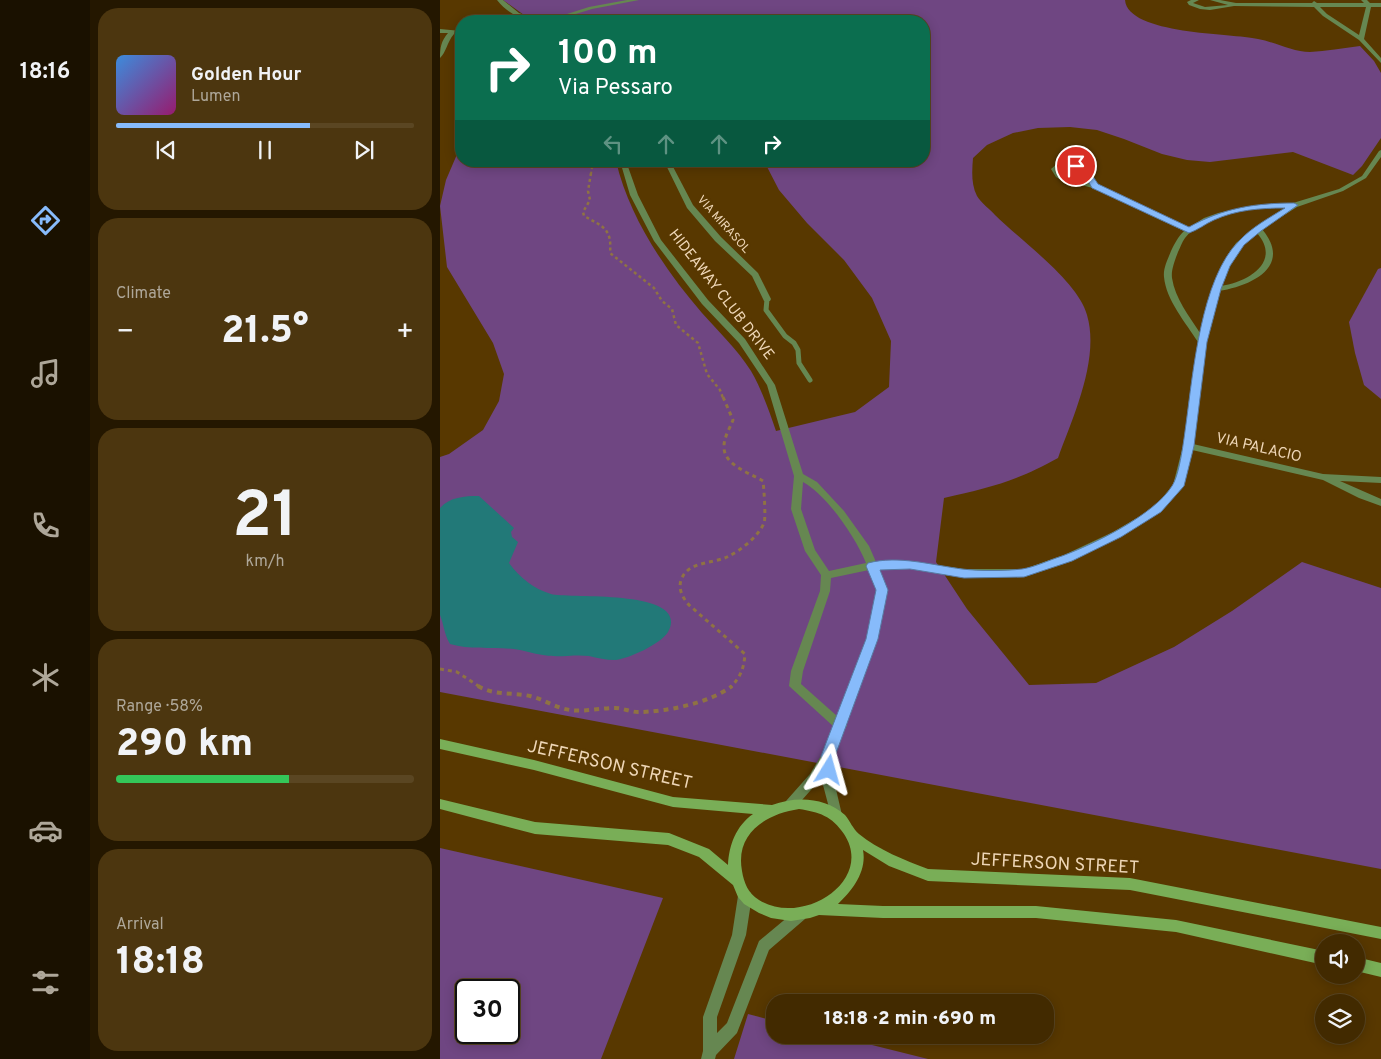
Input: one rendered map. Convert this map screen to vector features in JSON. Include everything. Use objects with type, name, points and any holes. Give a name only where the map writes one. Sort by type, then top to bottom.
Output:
[{"type":"main road","name":"JEFFERSON STREET","points":[[440,744],[534,765],[674,802],[772,810]]},
{"type":"main road","points":[[440,804],[535,828],[668,839],[704,853],[736,880]]},
{"type":"main road","points":[[799,804],[819,807],[836,815],[849,828],[856,845],[857,863],[851,882],[838,898],[820,909],[800,915],[773,912],[760,908],[745,896],[736,880],[733,862],[737,845],[747,828],[761,816],[772,810],[790,805],[799,804]]},
{"type":"main road","name":"JEFFERSON STREET","points":[[853,837],[894,862],[928,875],[1130,884],[1381,933]]},
{"type":"main road","points":[[820,909],[883,912],[1046,913],[1176,926],[1315,956]]},
{"type":"main road","points":[[1365,966],[1381,970]]},
{"type":"street","points":[[500,0],[505,8],[515,15]]},
{"type":"street","points":[[568,15],[591,8],[636,0]]},
{"type":"street","points":[[1196,0],[1190,2],[1190,4],[1207,9],[1236,5],[1313,2],[1381,5]]},
{"type":"street","points":[[1213,0],[1236,5]]},
{"type":"street","points":[[1364,0],[1369,5]]},
{"type":"street","points":[[1313,2],[1325,15],[1361,39],[1381,61]]},
{"type":"street","points":[[1361,39],[1369,5]]},
{"type":"street","points":[[440,31],[453,32]]},
{"type":"street","points":[[440,56],[446,39],[453,32]]},
{"type":"street","points":[[1202,342],[1177,301],[1168,277],[1172,258],[1182,237],[1210,218],[1235,210],[1261,206],[1294,205],[1341,190],[1364,177],[1379,160],[1381,152]]},
{"type":"street","points":[[1095,186],[1087,172],[1076,166],[1064,165],[1054,169],[1058,176],[1063,179],[1095,186],[1189,231]]},
{"type":"street","name":"HIDEAWAY CLUB DRIVE","points":[[625,167],[634,195],[658,240],[705,302],[742,341],[771,385],[799,476],[796,509],[810,552],[826,575]]},
{"type":"street","name":"VIA MIRASOL","points":[[670,167],[690,206],[718,239],[755,275],[768,299]]},
{"type":"street","points":[[840,726],[795,686],[797,671],[825,591],[826,575],[872,566],[910,565],[964,573],[1024,573],[1068,558],[1117,534],[1157,510],[1178,486],[1188,446],[1202,342],[1216,289],[1226,266],[1240,243],[1294,205]]},
{"type":"street","points":[[1216,289],[1231,288],[1251,279],[1267,265],[1271,249],[1268,238],[1258,229]]},
{"type":"street","name":"VIA PALACIO","points":[[1188,446],[1323,477],[1381,480]]},
{"type":"street","points":[[790,805],[814,778],[828,756],[872,639],[882,590],[865,549],[841,513],[814,484],[799,476]]},
{"type":"street","name":"VIA PALACIO","points":[[1323,477],[1381,503]]},
{"type":"street","points":[[828,756],[829,785],[836,815]]},
{"type":"street","points":[[709,1055],[710,1017],[739,935],[745,896]]},
{"type":"street","points":[[709,1055],[732,1028],[764,946],[800,915]]},
{"type":"lane","points":[[768,299],[766,310],[785,336],[794,343],[798,350],[800,363],[810,380]]},
{"type":"path","points":[[440,669],[457,672],[487,691],[504,695],[529,696],[570,710],[616,708],[636,712],[674,708],[714,697],[731,688],[740,677],[744,666],[745,654],[689,605],[682,597],[679,586],[682,576],[687,570],[696,565],[727,558],[757,533],[764,524],[766,516],[763,500],[763,481],[734,465],[725,453],[724,446],[733,420],[720,390],[707,374],[698,343],[676,325],[672,309],[662,301],[654,288],[610,253],[611,238],[606,230],[584,216],[583,212],[591,197],[588,191],[592,167]]},
{"type":"shaded area","points":[[503,0],[1125,0],[1131,11],[1143,20],[1162,26],[1258,39],[1304,52],[1360,46],[1374,61],[1381,73],[1381,138],[1362,166],[1353,175],[1293,152],[1210,162],[1187,160],[1162,154],[1097,130],[1070,127],[1038,128],[1013,133],[987,145],[973,158],[973,182],[979,199],[1061,275],[1081,302],[1087,315],[1090,332],[1090,350],[1083,388],[1058,458],[1029,473],[1002,483],[944,498],[936,562],[967,609],[1029,685],[1096,683],[1174,647],[1232,611],[1302,562],[1381,588],[1381,869],[440,692],[440,457],[449,454],[483,430],[499,401],[504,374],[493,343],[447,267],[440,206],[446,180],[455,159],[455,167],[618,167],[630,202],[650,242],[688,296],[746,363],[762,393],[776,431],[855,412],[889,387],[891,341],[872,298],[844,260],[807,223],[779,190],[767,167],[930,167],[930,15],[524,15]]},
{"type":"shaded area","points":[[1381,268],[1381,399],[1364,385],[1349,322],[1378,269]]},
{"type":"shaded area","points":[[440,848],[663,898],[601,1059],[440,1059]]},
{"type":"shaded area","points":[[748,1014],[766,1019],[766,1044],[868,1044],[928,1059],[734,1059]]},
{"type":"water","points":[[468,496],[479,496],[514,528],[511,532],[512,537],[518,542],[509,563],[528,582],[551,594],[625,598],[646,602],[662,608],[671,618],[668,632],[659,641],[644,650],[615,660],[589,656],[549,656],[514,649],[474,648],[450,644],[440,615],[440,508],[448,501]]},
{"type":"route","points":[[829,770],[828,756],[872,639],[882,590],[872,566],[910,565],[964,573],[1024,573],[1068,558],[1117,534],[1157,510],[1178,486],[1188,446],[1202,342],[1216,289],[1226,266],[1240,243],[1294,205],[1261,206],[1235,210],[1210,218],[1189,231],[1095,186],[1087,172],[1076,166]]}]
